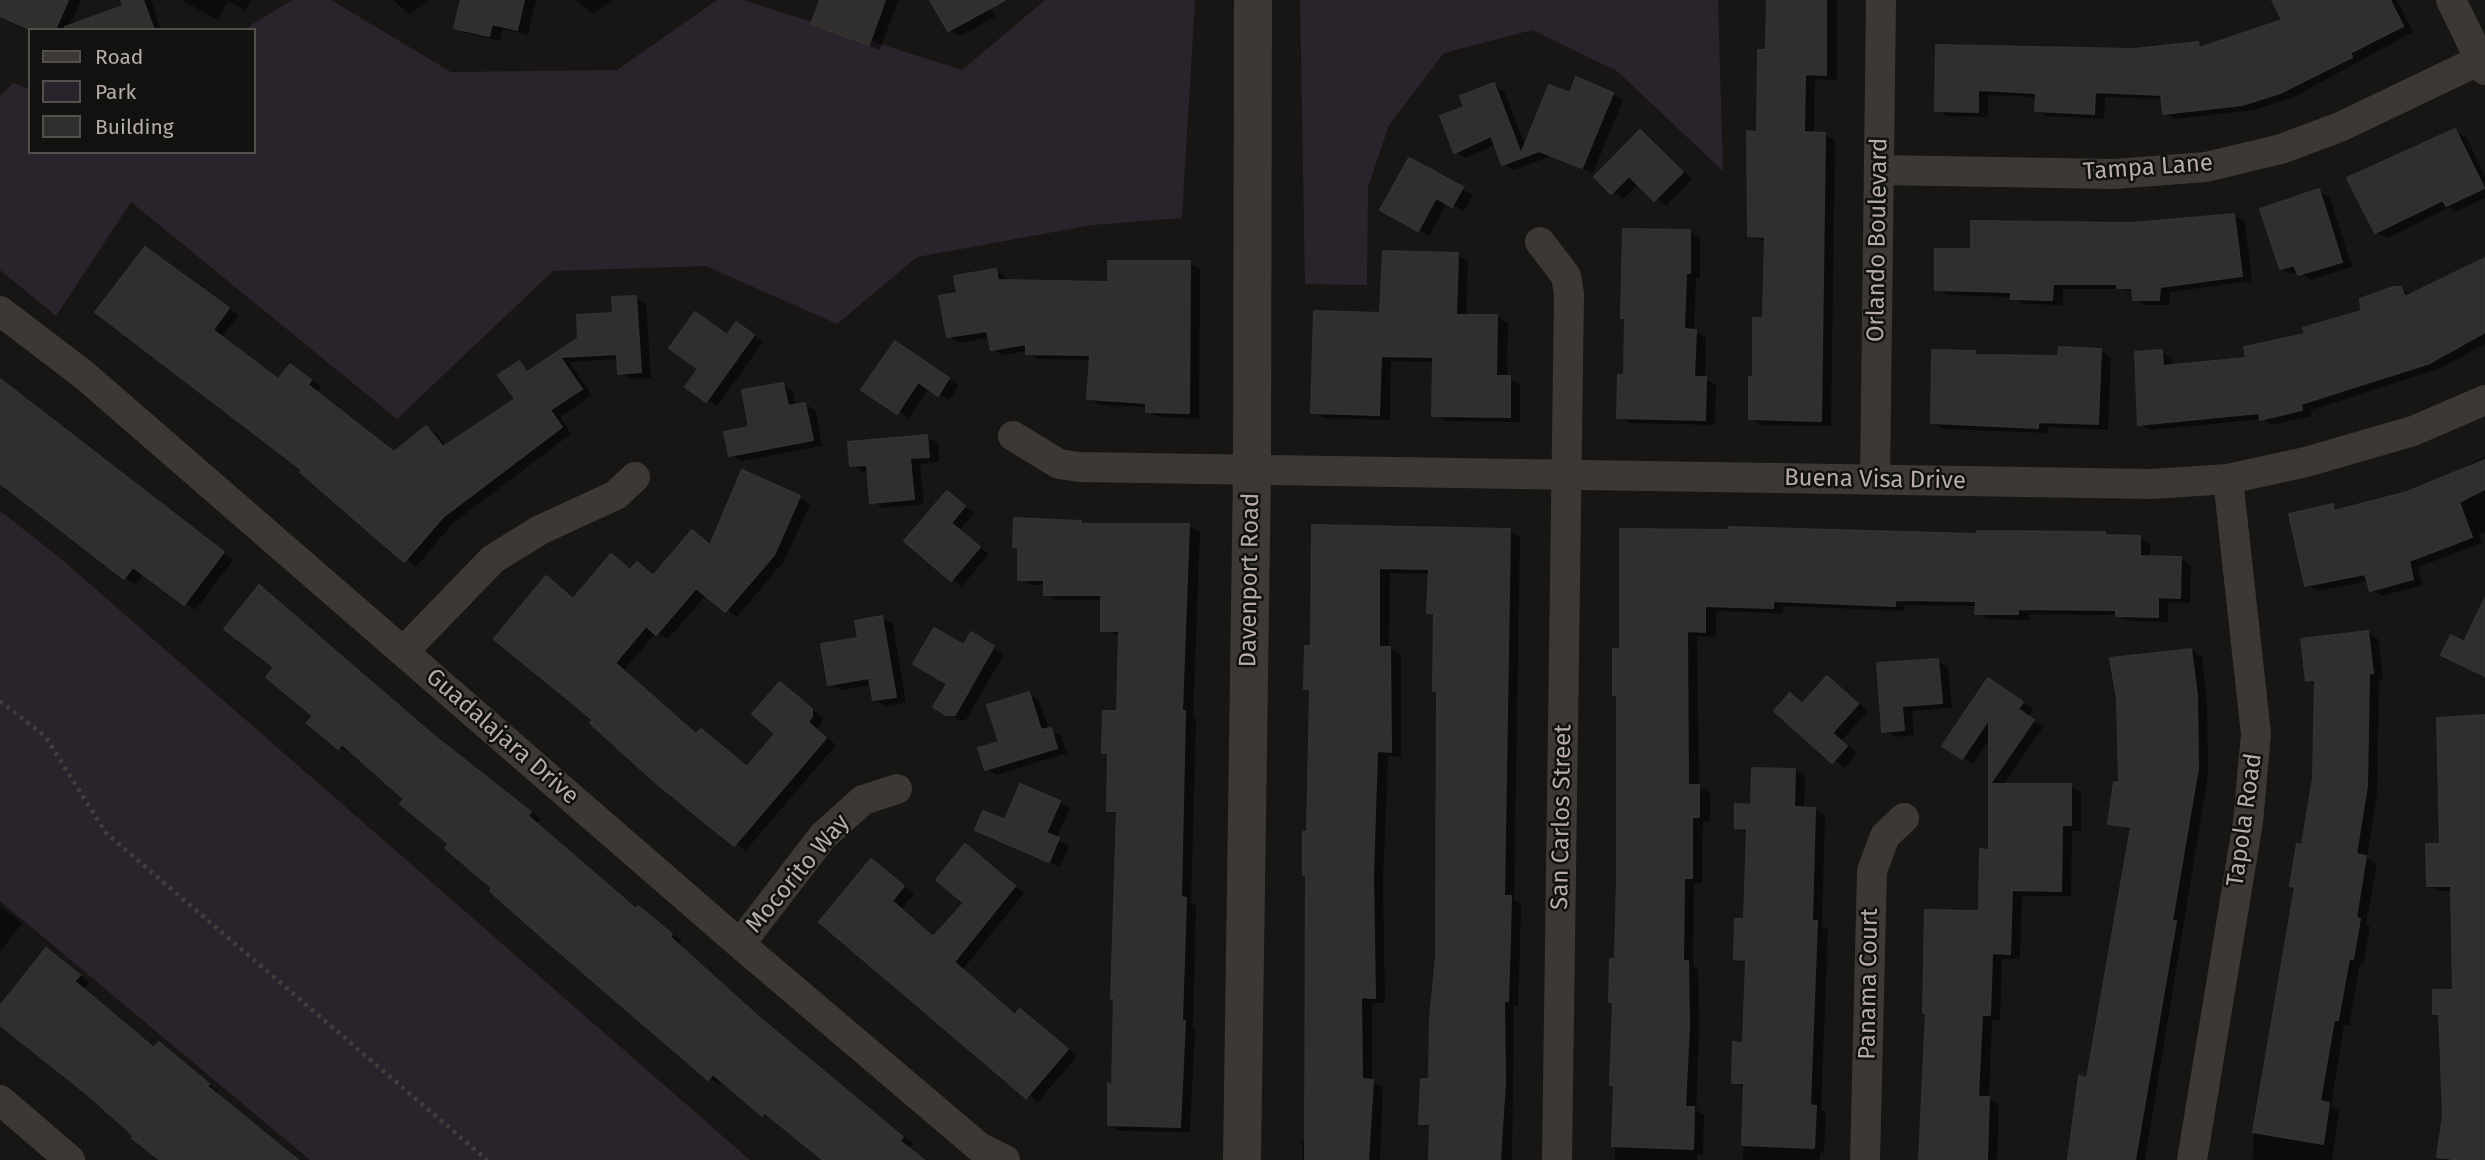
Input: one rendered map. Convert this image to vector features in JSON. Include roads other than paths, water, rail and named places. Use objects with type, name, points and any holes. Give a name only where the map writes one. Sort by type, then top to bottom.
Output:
[{"type":"street","name":"Davenport Road","points":[[1242,1160],[1252,469],[1253,0]]},
{"type":"street","name":"Orlando Boulevard","points":[[1875,480],[1881,0]]},
{"type":"street","points":[[2451,0],[2482,65]]},
{"type":"street","name":"Tampa Lane","points":[[1880,170],[2114,174],[2206,167],[2281,149],[2340,127],[2482,65]]},
{"type":"street","name":"San Carlos Street","points":[[1540,242],[1566,276],[1569,294],[1557,1160]]},
{"type":"street","name":"Guadalajara Drive","points":[[0,311],[84,375],[740,944],[979,1147],[1005,1160]]},
{"type":"street","name":"Buena Visa Drive","points":[[1013,436],[1059,464],[1079,467],[2083,485],[2228,479],[2376,443],[2441,420],[2485,400]]},
{"type":"street","points":[[404,652],[493,559],[540,530],[617,495],[635,477]]},
{"type":"street","name":"Tapola Road","points":[[2192,1160],[2248,822],[2256,734],[2228,479]]},
{"type":"street","name":"Mocorito Way","points":[[740,944],[823,836],[863,800],[897,789]]},
{"type":"street","name":"Panama Court","points":[[1865,1160],[1872,871],[1885,836],[1903,818]]},
{"type":"street","points":[[0,1100],[70,1160]]}]
